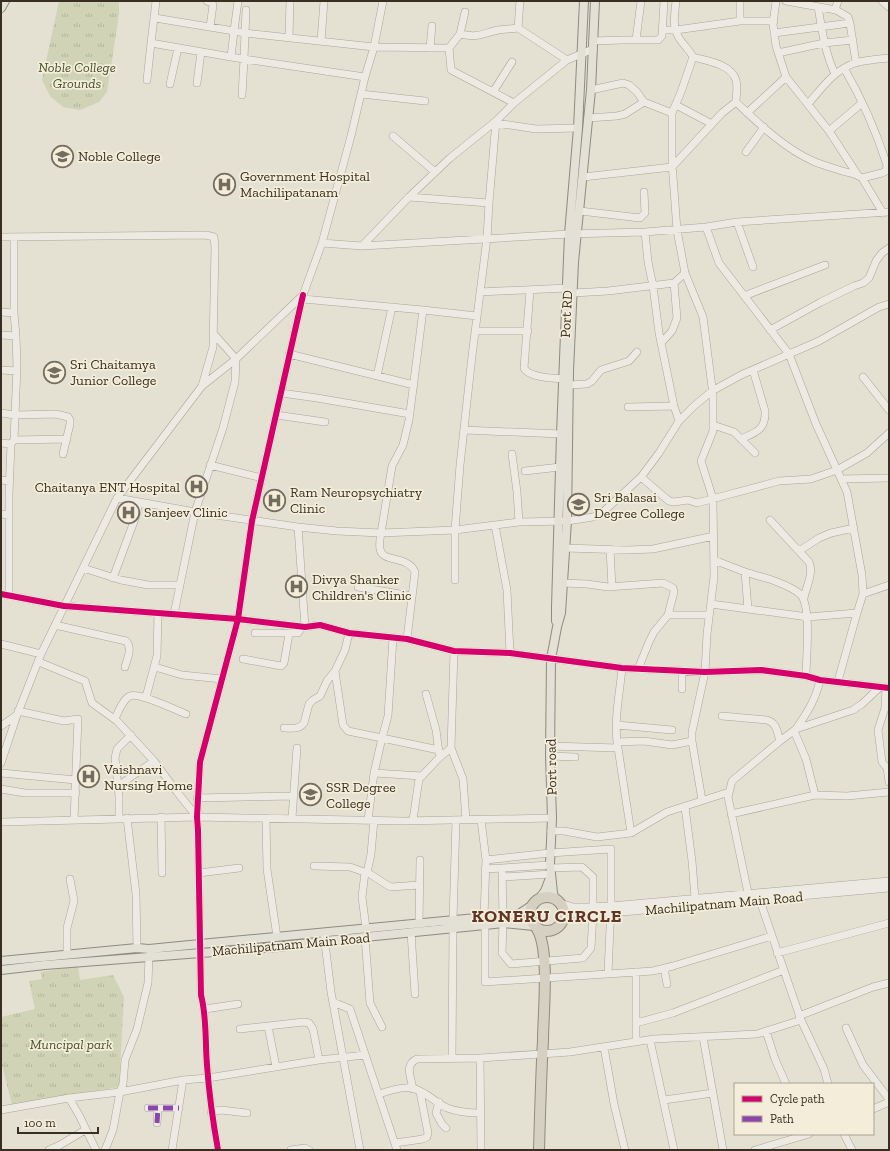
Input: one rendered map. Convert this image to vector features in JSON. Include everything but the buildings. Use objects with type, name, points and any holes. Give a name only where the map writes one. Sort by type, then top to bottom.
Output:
[{"type":"highway","points":[[539,1150],[545,978],[541,934],[535,927],[530,916],[531,906],[539,899],[544,897],[558,901],[564,912],[562,923],[555,930],[546,934],[543,946]]},
{"type":"highway","points":[[535,927],[546,932],[550,932]]},
{"type":"main road","points":[[1,8],[5,1]]},
{"type":"main road","name":"Port RD","points":[[557,627],[556,607],[563,521],[560,467],[563,379],[570,291],[584,1]]},
{"type":"main road","points":[[573,234],[580,211],[591,90],[595,1]]},
{"type":"main road","points":[[557,627],[561,613],[565,548],[563,521],[569,386],[570,291]]},
{"type":"main road","name":"Port road","points":[[557,627],[552,658],[550,746],[552,818],[550,852],[553,893],[558,901]]},
{"type":"main road","name":"Port road","points":[[539,899],[545,891],[551,871]]},
{"type":"main road","name":"Machilipatnam Main Road","points":[[503,920],[519,914],[531,906]]},
{"type":"main road","name":"Machilipatnam Main Road","points":[[1,970],[149,956],[277,937],[410,932],[453,924],[503,920],[535,927]]},
{"type":"main road","name":"Machilipatnam Main Road","points":[[365,933],[419,923],[453,924]]},
{"type":"main road","name":"Machilipatnam Main Road","points":[[1,961],[137,948],[278,947],[324,936]]},
{"type":"street","points":[[147,80],[156,1]]},
{"type":"street","points":[[207,1],[214,5],[210,27]]},
{"type":"street","points":[[231,57],[238,1]]},
{"type":"street","points":[[289,37],[290,1]]},
{"type":"street","points":[[321,41],[324,1]]},
{"type":"street","points":[[218,1150],[211,1112],[205,1009],[202,995],[197,817],[200,762],[238,619],[252,521],[289,354],[303,297],[322,244],[351,136],[365,77],[374,47],[383,1]]},
{"type":"street","points":[[518,28],[520,1]]},
{"type":"street","points":[[636,40],[641,1]]},
{"type":"street","points":[[362,246],[409,197],[450,158],[496,122],[514,103],[567,60],[582,54],[593,45],[636,40],[658,40],[662,36],[664,1]]},
{"type":"street","points":[[676,1],[677,36],[693,57],[718,65],[733,74],[736,82],[736,102],[764,128],[782,143],[815,162],[859,176],[882,173],[886,171],[887,165],[876,132],[859,95],[844,68]]},
{"type":"street","points":[[740,1],[740,21]]},
{"type":"street","points":[[776,1],[774,33],[778,53],[786,77],[829,131],[886,213]]},
{"type":"street","points":[[791,1],[808,3],[818,7],[835,10],[848,17],[856,63]]},
{"type":"street","points":[[835,10],[838,1]]},
{"type":"street","points":[[882,1],[889,7]]},
{"type":"street","points":[[818,7],[824,43],[829,61],[835,74]]},
{"type":"street","points":[[242,95],[246,10]]},
{"type":"street","points":[[465,12],[460,34],[449,48],[451,70],[514,103]]},
{"type":"street","points":[[155,18],[245,33],[374,47],[449,48]]},
{"type":"street","points":[[662,30],[676,30],[740,21],[774,21]]},
{"type":"street","points":[[774,33],[850,23]]},
{"type":"street","points":[[430,48],[432,26]]},
{"type":"street","points":[[460,34],[481,36],[497,30],[518,28],[567,60]]},
{"type":"street","points":[[778,53],[824,43],[853,40]]},
{"type":"street","points":[[151,43],[231,57],[365,77]]},
{"type":"street","points":[[170,84],[178,48]]},
{"type":"street","points":[[197,84],[201,52]]},
{"type":"street","points":[[693,57],[672,113],[672,167],[677,230],[685,273],[702,317],[712,391],[713,431],[701,461],[714,499],[714,577],[707,634],[705,672],[692,732],[692,741],[702,800]]},
{"type":"street","points":[[808,104],[835,74],[844,68],[856,63],[889,58]]},
{"type":"street","points":[[493,92],[512,62]]},
{"type":"street","points":[[747,113],[786,77]]},
{"type":"street","points":[[591,90],[623,83],[637,92],[644,102],[672,113]]},
{"type":"street","points":[[361,94],[424,101]]},
{"type":"street","points":[[588,118],[625,114],[644,102]]},
{"type":"street","points":[[583,177],[672,167],[722,113],[736,102]]},
{"type":"street","points":[[829,131],[862,103]]},
{"type":"street","points":[[676,105],[712,124]]},
{"type":"street","points":[[496,122],[536,129],[578,128]]},
{"type":"street","points":[[455,580],[455,530],[464,430],[487,238],[496,122]]},
{"type":"street","points":[[746,152],[764,128]]},
{"type":"street","points":[[393,136],[435,172]]},
{"type":"street","points":[[580,211],[640,218],[645,213],[644,192]]},
{"type":"street","points":[[409,197],[489,202]]},
{"type":"street","points":[[322,244],[362,246],[487,238],[645,232],[706,227],[737,222],[886,213]]},
{"type":"street","points":[[737,222],[753,268]]},
{"type":"street","points":[[706,227],[719,262],[789,354],[816,424],[847,492],[862,575],[863,594],[838,681]]},
{"type":"street","points":[[645,232],[648,262],[661,343],[674,406],[679,421]]},
{"type":"street","points":[[1,237],[206,235],[214,237],[213,347],[202,386]]},
{"type":"street","points":[[9,596],[10,481],[17,371],[14,313],[14,237]]},
{"type":"street","points":[[770,330],[821,302],[867,281],[876,261],[882,253],[889,248]]},
{"type":"street","points":[[744,296],[825,265]]},
{"type":"street","points":[[480,292],[530,290],[570,291],[653,286],[674,283],[685,273]]},
{"type":"street","points":[[661,343],[672,331],[678,318],[674,283]]},
{"type":"street","points":[[530,290],[524,368],[531,375],[563,379]]},
{"type":"street","points":[[1,763],[18,713],[41,654],[117,498],[202,386],[236,359],[303,297],[477,316]]},
{"type":"street","points":[[117,498],[252,521],[337,531],[381,533],[455,530],[519,522],[563,521],[593,517],[603,512],[641,477],[679,421],[712,391],[752,370],[819,341],[878,308],[889,304]]},
{"type":"street","points":[[377,376],[392,307]]},
{"type":"street","points":[[407,639],[415,572],[408,563],[385,556],[381,553],[379,544],[392,466],[403,445],[410,414],[423,310]]},
{"type":"street","points":[[1,312],[14,313]]},
{"type":"street","points":[[475,331],[528,330]]},
{"type":"street","points":[[174,614],[195,512],[223,428],[233,390],[236,359],[213,333]]},
{"type":"street","points":[[1,335],[16,336]]},
{"type":"street","points":[[569,386],[587,384],[592,381],[601,370],[629,361],[637,352]]},
{"type":"street","points":[[289,354],[414,385]]},
{"type":"street","points":[[1,370],[17,371]]},
{"type":"street","points":[[741,439],[761,428],[766,418],[752,370]]},
{"type":"street","points":[[863,377],[889,410]]},
{"type":"street","points":[[281,393],[410,414]]},
{"type":"street","points":[[628,407],[674,406]]},
{"type":"street","points":[[1,413],[15,415],[56,414],[65,416],[70,420],[63,454]]},
{"type":"street","points":[[276,414],[325,422]]},
{"type":"street","points":[[713,425],[734,432],[755,453]]},
{"type":"street","points":[[464,430],[561,434]]},
{"type":"street","points":[[641,477],[671,502],[688,500],[697,503],[779,481],[811,479],[837,470],[867,453],[889,433]]},
{"type":"street","points":[[1,443],[67,439]]},
{"type":"street","points":[[512,454],[519,522]]},
{"type":"street","points":[[210,465],[262,478]]},
{"type":"street","points":[[525,471],[560,467]]},
{"type":"street","points":[[841,479],[889,478]]},
{"type":"street","points":[[1,480],[10,481]]},
{"type":"street","points":[[113,578],[136,516],[139,502]]},
{"type":"street","points":[[1,514],[9,515]]},
{"type":"street","points":[[770,520],[811,565],[811,571],[804,598],[808,617],[806,676]]},
{"type":"street","points":[[494,525],[507,590],[510,653]]},
{"type":"street","points":[[255,633],[290,634],[300,632],[304,626],[298,527]]},
{"type":"street","points":[[799,551],[819,538],[831,533],[854,528]]},
{"type":"street","points":[[565,548],[653,549],[714,536]]},
{"type":"street","points":[[610,549],[612,587]]},
{"type":"street","points":[[714,560],[793,588],[804,598]]},
{"type":"street","points":[[83,568],[113,578],[148,585],[180,585]]},
{"type":"street","points":[[746,572],[748,609]]},
{"type":"street","points":[[563,583],[612,587],[663,583],[670,585],[673,588],[674,592],[668,615],[654,632],[638,669]]},
{"type":"street","points":[[863,594],[889,585]]},
{"type":"street","points":[[358,587],[412,596]]},
{"type":"street","points":[[1,594],[64,606],[238,619],[304,626],[320,625],[349,634],[407,639],[454,651],[510,653],[638,669],[705,672],[760,670],[806,676],[820,680],[838,681],[885,688]]},
{"type":"street","points":[[710,604],[808,617],[857,613]]},
{"type":"street","points":[[146,698],[158,649],[158,613]]},
{"type":"street","points":[[668,615],[709,615]]},
{"type":"street","points":[[55,625],[126,641],[130,648],[125,667]]},
{"type":"street","points":[[243,659],[281,666],[284,663],[290,634]]},
{"type":"street","points":[[284,728],[297,728],[302,726],[309,704],[320,696],[327,681],[335,671],[345,650],[349,634]]},
{"type":"street","points":[[382,1027],[370,1003],[362,897],[366,872],[371,854],[371,820],[374,773],[388,716],[393,638]]},
{"type":"street","points":[[1,644],[41,654]]},
{"type":"street","points":[[454,651],[451,748],[463,779],[466,820]]},
{"type":"street","points":[[39,662],[85,681],[92,703],[114,719],[131,735],[154,761],[197,817]]},
{"type":"street","points":[[154,667],[182,675],[222,678]]},
{"type":"street","points":[[622,668],[617,725],[617,745],[631,833]]},
{"type":"street","points":[[335,671],[341,703],[342,721],[345,728],[439,753]]},
{"type":"street","points":[[682,671],[682,689]]},
{"type":"street","points":[[795,730],[813,704],[820,680]]},
{"type":"street","points":[[748,893],[728,797],[732,781],[795,730],[853,710],[885,688]]},
{"type":"street","points":[[885,688],[885,708],[878,730],[882,762],[887,768],[889,782]]},
{"type":"street","points":[[426,694],[436,730],[439,753]]},
{"type":"street","points":[[114,719],[129,696],[133,695],[146,698],[186,714]]},
{"type":"street","points":[[1,726],[18,713],[64,720],[78,719],[74,820]]},
{"type":"street","points":[[722,716],[772,721],[775,725],[780,741]]},
{"type":"street","points":[[617,725],[672,730]]},
{"type":"street","points":[[795,730],[806,759],[815,795]]},
{"type":"street","points":[[131,735],[117,749],[115,754],[118,786],[136,894],[137,948]]},
{"type":"street","points":[[550,746],[617,745],[644,741],[672,745],[692,741]]},
{"type":"street","points":[[292,818],[297,748]]},
{"type":"street","points":[[413,820],[419,779],[439,753],[451,748]]},
{"type":"street","points":[[550,756],[575,757]]},
{"type":"street","points":[[118,786],[154,761]]},
{"type":"street","points":[[1,773],[76,780]]},
{"type":"street","points":[[374,773],[422,776]]},
{"type":"street","points":[[1,789],[25,793],[76,793]]},
{"type":"street","points":[[551,831],[564,831],[597,837],[631,833],[667,812],[729,792]]},
{"type":"street","points":[[731,814],[815,795],[847,796],[889,792]]},
{"type":"street","points":[[197,798],[294,796]]},
{"type":"street","points":[[685,807],[695,898]]},
{"type":"street","points":[[1,822],[161,817],[371,820],[481,820],[552,818]]},
{"type":"street","points":[[161,817],[162,873]]},
{"type":"street","points":[[266,818],[266,869],[277,937]]},
{"type":"street","points":[[452,1058],[453,924],[456,820]]},
{"type":"street","points":[[481,820],[486,860],[485,982],[636,972],[664,968],[772,936]]},
{"type":"street","points":[[486,860],[550,852],[611,848],[611,909],[608,973]]},
{"type":"street","points":[[419,923],[420,860]]},
{"type":"street","points":[[314,866],[350,867],[366,872],[387,886],[391,887],[419,885]]},
{"type":"street","points":[[502,868],[502,953],[511,964],[583,958],[591,948],[593,877],[582,867],[503,877]]},
{"type":"street","points":[[199,873],[239,868]]},
{"type":"street","points":[[485,869],[502,868],[551,871]]},
{"type":"street","points":[[67,954],[67,928],[74,901],[70,879]]},
{"type":"street","name":"Machilipatnam Main Road","points":[[562,923],[568,916],[593,910],[758,896],[889,881]]},
{"type":"street","name":"Machilipatnam Main Road","points":[[611,909],[748,893],[758,896],[889,888]]},
{"type":"street","points":[[758,896],[800,1018],[824,1069],[828,1083]]},
{"type":"street","name":"Machilipatnam Main Road","points":[[558,901],[573,907],[593,910]]},
{"type":"street","points":[[777,953],[889,923]]},
{"type":"street","points":[[410,932],[415,994]]},
{"type":"street","points":[[324,936],[333,1002],[359,1150]]},
{"type":"street","points":[[105,1150],[113,1130],[120,1092],[123,1084],[125,1060],[137,1029],[148,983],[149,956]]},
{"type":"street","points":[[664,968],[667,984]]},
{"type":"street","points":[[636,1023],[674,1014],[784,970]]},
{"type":"street","points":[[636,972],[636,1042]]},
{"type":"street","points":[[333,1002],[350,1009],[396,1147],[423,1139],[427,1137],[428,1133],[417,1090],[409,1067],[412,1061],[417,1059],[480,1058],[542,1054],[650,1040],[757,1034],[800,1018],[873,987],[889,983]]},
{"type":"street","points":[[205,1009],[238,1004]]},
{"type":"street","points":[[240,1029],[304,1022],[309,1023],[313,1029],[319,1060]]},
{"type":"street","points":[[268,1026],[276,1067]]},
{"type":"street","points":[[846,1028],[863,1065],[889,1101],[874,1108]]},
{"type":"street","points":[[766,1031],[775,1059],[786,1083]]},
{"type":"street","points":[[703,1037],[723,1150]]},
{"type":"street","points":[[650,1040],[674,1150]]},
{"type":"street","points":[[604,1047],[614,1104],[625,1150]]},
{"type":"street","points":[[1,1110],[69,1098],[120,1092],[183,1080],[208,1078],[319,1060],[365,1055]]},
{"type":"street","points":[[480,1058],[481,1150]]},
{"type":"street","points":[[172,1150],[183,1080]]},
{"type":"street","points":[[379,1094],[392,1090],[411,1088],[446,1107],[463,1113],[480,1113]]},
{"type":"street","points":[[664,1100],[713,1094]]},
{"type":"street","points":[[69,1098],[96,1150]]},
{"type":"street","points":[[439,1102],[436,1113],[446,1128]]},
{"type":"street","points":[[148,1108],[179,1108]]},
{"type":"street","points":[[157,1123],[158,1108]]},
{"type":"street","points":[[211,1112],[221,1110],[247,1113]]},
{"type":"street","points":[[49,1150],[85,1130]]},
{"type":"street","points":[[755,1150],[805,1135]]},
{"type":"street","points":[[844,1135],[852,1150]]},
{"type":"street","points":[[291,1150],[305,1148],[309,1150]]},
{"type":"green space","name":"Noble College Grounds","points":[[59,1],[119,1],[119,14],[107,92],[99,102],[80,110],[63,107],[50,96],[42,80]]},
{"type":"green space","name":"Muncipal park","points":[[78,966],[80,980],[113,975],[124,997],[119,1087],[12,1105],[1,1061],[1,1017],[35,1009],[29,981],[42,979],[41,972]]},
{"type":"marked path","points":[[148,1108],[179,1108]]},
{"type":"marked path","points":[[157,1123],[158,1108]]},
{"type":"cycle path","points":[[218,1150],[209,1087],[205,1021],[201,995],[197,817],[200,762],[238,619],[252,521],[303,295]]},
{"type":"cycle path","points":[[1,594],[64,606],[238,619],[305,627],[320,625],[349,633],[407,639],[454,651],[510,653],[622,668],[705,672],[761,670],[806,676],[820,680],[889,688]]},
{"type":"place","name":"Noble College","points":[[63,156]]},
{"type":"place","name":"Government Hospital Machilipatanam","points":[[224,184]]},
{"type":"place","name":"Sri Chaitamya Junior College","points":[[54,372]]},
{"type":"place","name":"Chaitanya ENT Hospital","points":[[196,487]]},
{"type":"place","name":"Ram Neuropsychiatry Clinic","points":[[275,500]]},
{"type":"place","name":"Sri Balasai Degree College","points":[[578,505]]},
{"type":"place","name":"Sanjeev Clinic","points":[[128,512]]},
{"type":"place","name":"Divya Shanker Children's Clinic","points":[[297,587]]},
{"type":"place","name":"Vaishnavi Nursing Home","points":[[88,777]]},
{"type":"place","name":"SSR Degree College","points":[[310,795]]},
{"type":"district","name":"KONERU CIRCLE","points":[[547,916]]}]
